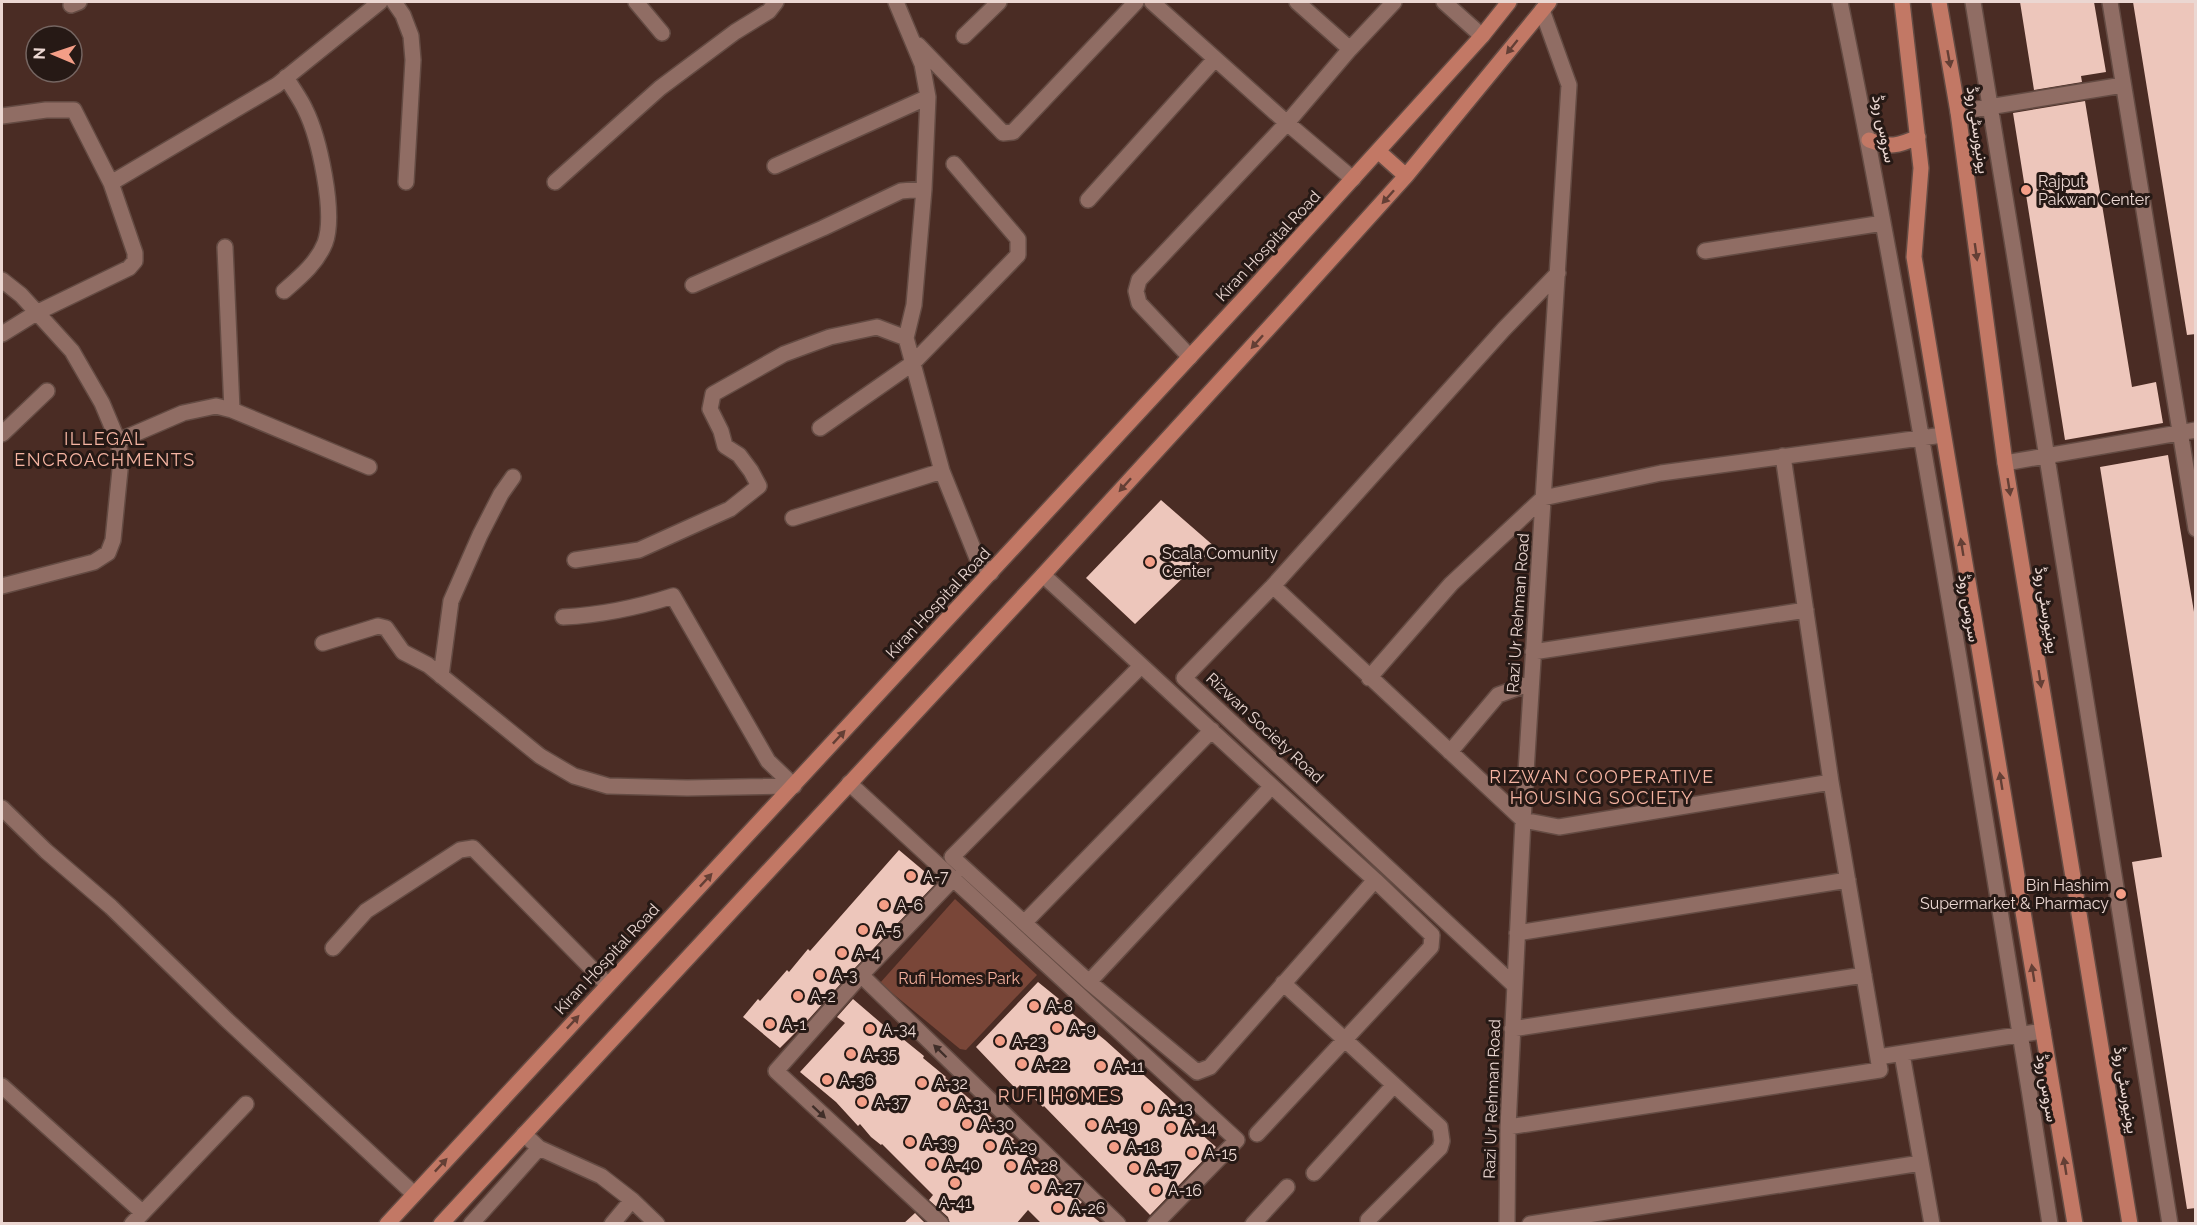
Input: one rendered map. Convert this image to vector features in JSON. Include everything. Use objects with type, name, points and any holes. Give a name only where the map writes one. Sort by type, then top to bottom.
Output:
[{"type":"main road","name":"Kiran Hospital Road","points":[[387,1224],[1190,357],[1482,36],[1509,2]]},
{"type":"main road","points":[[1902,2],[1918,137],[1920,182],[1914,257],[2075,1224]]},
{"type":"main road","name":"یونیورسٹی روڈ","points":[[1939,2],[1958,112],[2005,463],[2130,1224]]},
{"type":"main road","points":[[441,1224],[1043,575],[1406,177],[1545,6]]},
{"type":"main road","points":[[1869,141],[1885,146],[1901,145],[1918,137]]},
{"type":"main road","points":[[1378,151],[1406,177]]},
{"type":"street","points":[[111,183],[277,85],[380,2]]},
{"type":"street","points":[[394,2],[403,15],[411,36],[413,60],[406,182]]},
{"type":"street","points":[[636,2],[662,33]]},
{"type":"street","points":[[555,182],[660,88],[735,32],[769,11],[776,2]]},
{"type":"street","points":[[896,2],[922,64],[928,97],[924,189],[914,305],[906,338],[942,471],[976,558],[990,573]]},
{"type":"street","points":[[964,36],[999,2]]},
{"type":"street","points":[[912,39],[1003,133],[1013,132],[1136,2]]},
{"type":"street","points":[[1152,2],[1353,179]]},
{"type":"street","points":[[1297,2],[1350,49]]},
{"type":"street","points":[[1190,357],[1139,303],[1136,291],[1139,280],[1287,123],[1350,49],[1394,2]]},
{"type":"street","points":[[1444,2],[1482,36]]},
{"type":"street","name":"سروس روڈ","points":[[1840,2],[1869,141],[1922,437],[2050,1224]]},
{"type":"street","points":[[1973,2],[2083,667],[2170,1224]]},
{"type":"street","points":[[2110,2],[2123,85],[2188,431],[2196,529]]},
{"type":"street","name":"Razi Ur Rehman Road","points":[[1507,1224],[1508,1127],[1523,820],[1569,85],[1545,6]]},
{"type":"street","points":[[1088,200],[1215,59]]},
{"type":"street","points":[[284,291],[311,266],[325,242],[330,215],[324,168],[306,110],[286,77]]},
{"type":"street","points":[[1958,112],[2123,85]]},
{"type":"street","points":[[775,166],[928,97]]},
{"type":"street","points":[[2,116],[46,110],[74,110],[111,183],[135,253],[135,261],[129,268],[36,313],[2,334]]},
{"type":"street","points":[[820,428],[913,363],[1018,255],[1018,239],[954,164]]},
{"type":"street","points":[[693,285],[901,191],[924,189]]},
{"type":"street","points":[[1705,251],[1883,223]]},
{"type":"street","points":[[225,247],[232,410]]},
{"type":"street","name":"Rizwan Society Road","points":[[1515,985],[1184,678],[1273,586],[1504,329],[1558,273]]},
{"type":"street","points":[[2,280],[21,295],[72,351],[102,403],[118,441],[121,460],[113,540],[108,553],[94,562],[2,586]]},
{"type":"street","points":[[575,560],[639,550],[730,509],[759,486],[739,455],[725,446],[721,431],[710,410],[713,394],[784,354],[830,337],[877,327],[906,338]]},
{"type":"street","points":[[2,434],[47,391]]},
{"type":"street","points":[[118,441],[183,413],[216,406],[232,410],[369,466]]},
{"type":"street","points":[[2005,463],[2188,431]]},
{"type":"street","points":[[1369,678],[1451,584],[1544,498],[1661,473],[1943,435]]},
{"type":"street","points":[[1508,1127],[1880,1070],[1831,782],[1783,456]]},
{"type":"street","points":[[793,518],[942,471]]},
{"type":"street","points":[[441,676],[451,601],[480,535],[501,494],[513,477]]},
{"type":"street","points":[[1043,575],[1212,729],[1271,787],[1376,880],[1432,935],[1431,947],[1257,1134]]},
{"type":"street","points":[[1273,586],[1523,820],[1559,827],[1831,782]]},
{"type":"street","points":[[563,617],[597,616],[641,607],[673,596],[768,761],[794,786]]},
{"type":"street","points":[[1533,652],[1806,610]]},
{"type":"street","points":[[323,643],[378,626],[386,628],[403,652],[428,665],[540,756],[574,776],[608,786],[687,788],[794,786]]},
{"type":"street","points":[[1141,666],[952,857],[1024,923],[1089,982],[1197,1072],[1210,1067],[1376,880]]},
{"type":"street","points":[[1450,752],[1498,695],[1532,683]]},
{"type":"street","points":[[1024,923],[1212,729]]},
{"type":"street","points":[[849,783],[1237,1140],[1155,1224]]},
{"type":"street","points":[[1089,982],[1271,787]]},
{"type":"street","points":[[2,808],[46,851],[111,907],[227,1020],[414,1194]]},
{"type":"street","points":[[333,948],[366,911],[460,850],[473,848],[608,985]]},
{"type":"street","points":[[940,1224],[776,1070],[861,975],[954,878]]},
{"type":"street","points":[[1517,933],[1848,880]]},
{"type":"street","points":[[861,975],[1118,1224]]},
{"type":"street","points":[[1512,1029],[1864,975]]},
{"type":"street","points":[[1283,983],[1440,1127],[1442,1141],[1440,1148],[1368,1220]]},
{"type":"street","points":[[1878,1057],[2043,1031]]},
{"type":"street","points":[[1902,1054],[1932,1224]]},
{"type":"street","points":[[1314,1173],[1394,1085]]},
{"type":"street","points":[[2,1086],[137,1218],[246,1104]]},
{"type":"street","points":[[524,1134],[539,1148],[601,1176],[632,1200],[657,1224]]},
{"type":"street","points":[[460,1203],[476,1222],[539,1148]]},
{"type":"street","points":[[1530,1224],[1921,1163]]},
{"type":"street","points":[[1253,1224],[1287,1187]]},
{"type":"street","points":[[612,1224],[632,1200]]},
{"type":"green space","name":"Rufi Homes Park","points":[[955,899],[1037,975],[966,1050],[960,1049],[880,983]]},
{"type":"building","points":[[2020,2],[2094,2],[2106,72],[2081,76],[2082,82],[2034,90]]},
{"type":"building","points":[[2133,2],[2196,2],[2196,334],[2187,335]]},
{"type":"building","points":[[2085,101],[2132,387],[2156,382],[2163,423],[2065,440],[2013,113]]},
{"type":"building","points":[[2168,455],[2196,624],[2196,1208],[2187,1209],[2132,862],[2162,857],[2100,467]]},
{"type":"building","name":"Scala Comunity Center","points":[[1161,500],[1215,547],[1135,624],[1086,578]]},
{"type":"building","points":[[899,850],[937,882],[780,1048],[743,1017],[787,970],[789,972],[808,949],[810,951]]},
{"type":"building","points":[[1038,982],[1196,1122],[1192,1126],[1216,1147],[1150,1215],[1044,1106],[1020,1085],[1016,1089],[976,1047]]},
{"type":"building","points":[[853,999],[902,1041],[903,1039],[924,1056],[923,1058],[992,1118],[990,1120],[1014,1139],[1012,1141],[1055,1176],[1058,1182],[1082,1202],[1079,1205],[1102,1224],[1042,1224],[1028,1210],[1016,1224],[950,1224],[948,1217],[929,1200],[933,1195],[882,1144],[871,1137],[860,1124],[858,1126],[836,1102],[800,1072],[845,1023],[837,1017]]},
{"type":"building","points":[[915,1213],[926,1224],[903,1224]]},
{"type":"place","name":"Rajput Pakwan Center","points":[[2026,190]]},
{"type":"place","name":"Scala Comunity Center","points":[[1150,562]]},
{"type":"place","name":"A-7","points":[[911,876]]},
{"type":"place","name":"Bin Hashim Supermarket & Pharmacy","points":[[2121,894]]},
{"type":"place","name":"A-6","points":[[884,905]]},
{"type":"place","name":"A-5","points":[[863,930]]},
{"type":"place","name":"A-4","points":[[842,953]]},
{"type":"place","name":"A-3","points":[[820,975]]},
{"type":"place","name":"A-2","points":[[798,996]]},
{"type":"place","name":"A-8","points":[[1034,1006]]},
{"type":"place","name":"A-1","points":[[770,1024]]},
{"type":"place","name":"A-9","points":[[1057,1028]]},
{"type":"place","name":"A-34","points":[[870,1029]]},
{"type":"place","name":"A-23","points":[[1000,1041]]},
{"type":"place","name":"A-35","points":[[851,1054]]},
{"type":"place","name":"A-22","points":[[1022,1064]]},
{"type":"place","name":"A-11","points":[[1101,1066]]},
{"type":"place","name":"A-36","points":[[827,1080]]},
{"type":"place","name":"A-32","points":[[922,1083]]},
{"type":"place","name":"A-37","points":[[862,1102]]},
{"type":"place","name":"A-31","points":[[944,1104]]},
{"type":"place","name":"A-13","points":[[1148,1108]]},
{"type":"place","name":"A-30","points":[[967,1124]]},
{"type":"place","name":"A-19","points":[[1092,1125]]},
{"type":"place","name":"A-14","points":[[1171,1128]]},
{"type":"place","name":"A-39","points":[[910,1142]]},
{"type":"place","name":"A-29","points":[[990,1146]]},
{"type":"place","name":"A-18","points":[[1114,1147]]},
{"type":"place","name":"A-15","points":[[1192,1153]]},
{"type":"place","name":"A-40","points":[[932,1164]]},
{"type":"place","name":"A-28","points":[[1011,1166]]},
{"type":"place","name":"A-17","points":[[1134,1168]]},
{"type":"place","name":"A-41","points":[[955,1183]]},
{"type":"place","name":"A-27","points":[[1035,1187]]},
{"type":"place","name":"A-16","points":[[1156,1190]]},
{"type":"place","name":"A-26","points":[[1058,1208]]},
{"type":"district","name":"ILLEGAL ENCROACHMENTS","points":[[105,448]]},
{"type":"district","name":"RIZWAN COOPERATIVE HOUSING SOCIETY","points":[[1602,786]]},
{"type":"district","name":"RUFI HOMES","points":[[1060,1095]]}]
